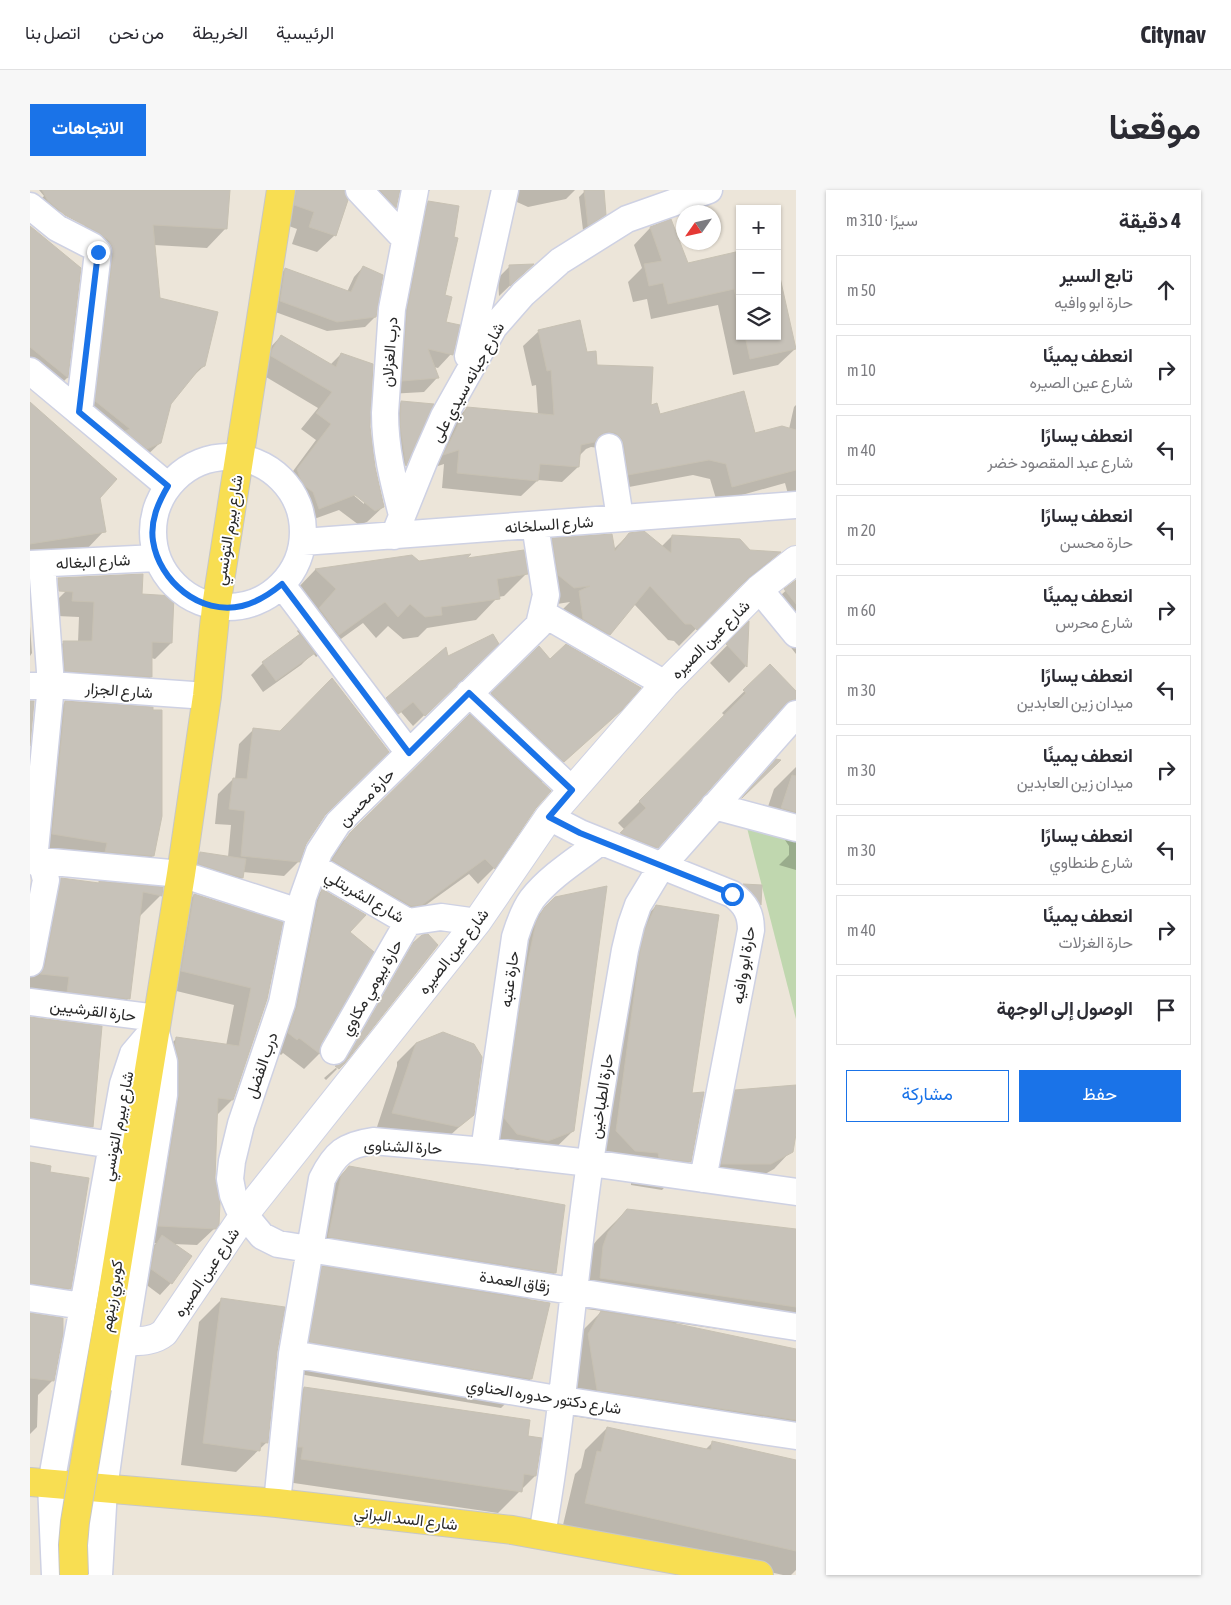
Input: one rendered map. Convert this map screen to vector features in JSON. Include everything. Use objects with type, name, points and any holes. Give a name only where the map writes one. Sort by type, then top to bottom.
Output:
[{"type":"main road","name":"شارع بيرم التونسي","points":[[156,1023],[181,874],[207,696],[216,607],[281,190]]},
{"type":"main road","name":"كوبري زينهم","points":[[92,1575],[74,1545],[75,1522],[156,1023]]},
{"type":"main road","name":"شارع السد البراني","points":[[40,1483],[277,1503],[542,1535],[759,1575]]},
{"type":"street","points":[[359,190],[405,239]]},
{"type":"street","name":"درب الغزلان","points":[[398,525],[385,429],[385,413],[392,309],[415,190]]},
{"type":"street","points":[[461,386],[505,190]]},
{"type":"street","name":"شارع جبانه سيدي على","points":[[398,525],[424,459],[444,416],[494,327],[523,294],[560,261],[627,220],[709,190]]},
{"type":"street","points":[[30,206],[57,228],[92,246],[98,252],[79,412]]},
{"type":"street","points":[[34,379],[79,412],[168,486]]},
{"type":"street","points":[[609,447],[620,518]]},
{"type":"street","points":[[219,457],[239,458],[261,464],[280,478],[294,497],[302,518],[303,542],[296,565],[282,584],[263,599],[240,607],[216,607],[197,601],[180,590],[166,576],[157,558],[153,540],[153,521],[158,502],[168,486],[182,472],[199,462],[219,457]]},
{"type":"street","name":"شارع السلخانه","points":[[303,542],[398,525],[535,525],[796,505]]},
{"type":"street","name":"حارة محسن","points":[[299,912],[302,897],[319,852],[338,822],[539,625],[546,595],[535,525]]},
{"type":"street","name":"شارع البغاله","points":[[36,564],[157,558]]},
{"type":"street","name":"شارع عين الصيره","points":[[124,1342],[158,1338],[164,1333],[244,1215],[476,922],[549,817],[665,684],[759,589],[796,560]]},
{"type":"street","points":[[32,860],[41,685],[36,564]]},
{"type":"street","points":[[282,584],[409,753]]},
{"type":"street","points":[[759,589],[796,634]]},
{"type":"street","points":[[542,614],[665,684]]},
{"type":"street","name":"شارع الجزار","points":[[41,685],[207,696]]},
{"type":"street","points":[[469,693],[572,790]]},
{"type":"street","name":"حارة الطباخين","points":[[542,1535],[563,1400],[590,1163],[627,942],[638,905],[661,867],[796,714]]},
{"type":"street","points":[[714,806],[796,828]]},
{"type":"street","name":"حارة ابو وافيه","points":[[549,817],[600,842],[732,894],[741,900],[747,909],[751,920],[751,930],[704,1179]]},
{"type":"street","name":"حارة عتبه","points":[[484,1151],[515,937],[521,919],[532,900],[545,886],[600,842]]},
{"type":"street","points":[[32,860],[181,874],[299,912]]},
{"type":"street","points":[[30,963],[46,880],[43,868],[39,863],[32,860]]},
{"type":"street","name":"شارع الشربتلي","points":[[314,867],[408,922],[442,917],[476,922]]},
{"type":"street","name":"درب الفضل","points":[[244,1215],[232,1195],[230,1179],[235,1143],[282,1003],[299,912]]},
{"type":"street","name":"حارة بيومي مكاوي","points":[[334,1051],[408,922]]},
{"type":"street","name":"حارة القرشيين","points":[[30,1002],[156,1023]]},
{"type":"street","name":"شارع بيرم التونسي","points":[[55,1575],[40,1483],[83,1306],[123,1084],[133,1054],[156,1023]]},
{"type":"street","name":"شارع بيرم التونسي","points":[[92,1575],[124,1342],[164,1095],[164,1062],[156,1023]]},
{"type":"street","points":[[30,1132],[112,1146]]},
{"type":"street","name":"حارة الشناوى","points":[[277,1503],[292,1354],[309,1248],[322,1179],[330,1164],[341,1152],[355,1144],[373,1141],[590,1163],[796,1192]]},
{"type":"street","name":"زقاق العمدة","points":[[244,1215],[262,1236],[278,1244],[796,1327]]},
{"type":"street","points":[[30,1298],[83,1306]]},
{"type":"street","name":"شارع دكتور حدوره الحناوي","points":[[292,1354],[563,1400],[796,1436]]},
{"type":"green space","points":[[746,824],[796,840],[796,1019]]},
{"type":"building","points":[[42,190],[230,190],[227,229],[153,225],[160,298],[218,312],[205,366],[200,368],[171,404],[161,443],[147,449],[125,431],[130,429],[95,401],[113,254],[112,248],[109,241],[99,233],[65,215],[48,201]]},
{"type":"building","points":[[296,190],[344,190],[348,200],[336,236],[309,227],[314,212],[294,205]]},
{"type":"building","points":[[380,190],[400,190],[396,208]]},
{"type":"building","points":[[584,190],[604,190],[606,215],[588,226]]},
{"type":"building","points":[[428,201],[459,206],[454,237],[458,238],[445,295],[452,297],[446,322],[460,325],[453,355],[428,349],[439,378],[402,381],[407,311]]},
{"type":"building","points":[[671,219],[676,232],[676,250],[683,250],[688,263],[736,252],[736,297],[734,289],[668,304],[663,283],[649,286],[644,264],[662,261],[650,227]]},
{"type":"building","points":[[30,226],[81,268],[68,378],[30,347]]},
{"type":"building","points":[[534,264],[513,283],[510,286],[509,265]]},
{"type":"building","points":[[363,266],[383,275],[376,317],[337,322],[280,301],[285,268],[351,292]]},
{"type":"building","points":[[781,282],[796,349],[750,359],[746,340],[781,340]]},
{"type":"building","points":[[580,320],[587,352],[596,351],[597,365],[653,367],[651,405],[657,403],[660,414],[744,391],[755,433],[782,426],[796,430],[796,470],[732,487],[726,464],[709,460],[628,475],[624,445],[621,438],[615,433],[607,432],[600,435],[595,442],[581,445],[579,467],[540,464],[538,481],[457,473],[459,450],[443,455],[467,407],[554,415],[551,370],[547,371],[538,330]]},
{"type":"building","points":[[281,335],[336,367],[341,353],[373,364],[370,427],[375,467],[384,507],[375,511],[355,495],[319,509],[313,492],[302,484],[297,469],[331,424],[316,413],[332,392],[271,356],[272,350]]},
{"type":"building","points":[[401,401],[434,404],[406,466],[400,425]]},
{"type":"building","points":[[30,402],[117,479],[100,498],[106,532],[30,544]]},
{"type":"building","points":[[644,531],[671,553],[672,535],[740,539],[750,550],[781,552],[748,578],[697,630],[691,624],[685,624],[650,586],[610,635],[583,619],[579,591],[590,586],[574,588],[558,575],[552,538],[612,534],[615,551],[629,533]]},
{"type":"building","points":[[524,550],[528,574],[497,579],[500,599],[441,607],[442,615],[425,617],[410,604],[398,617],[385,602],[339,635],[319,608],[336,589],[315,569],[412,555],[419,561],[471,554],[467,558]]},
{"type":"building","points":[[143,574],[142,594],[174,596],[172,643],[152,642],[152,677],[65,671],[63,641],[92,641],[94,602],[72,601],[73,592],[59,591],[58,578]]},
{"type":"building","points":[[796,580],[796,604],[784,589]]},
{"type":"building","points":[[749,621],[747,667],[726,644]]},
{"type":"building","points":[[300,634],[315,653],[276,681],[262,662]]},
{"type":"building","points":[[493,634],[499,644],[425,716],[413,702],[398,714],[386,698],[446,647],[448,656]]},
{"type":"building","points":[[566,644],[641,688],[622,710],[564,762],[491,693],[539,646],[550,659]]},
{"type":"building","points":[[770,664],[796,691],[796,699],[785,704],[658,848],[620,833],[646,808],[639,801],[746,693],[743,690]]},
{"type":"building","points":[[332,678],[389,752],[325,815],[306,844],[300,862],[241,856],[245,811],[229,809],[233,778],[247,779],[253,728],[280,731]]},
{"type":"building","points":[[30,701],[34,701],[30,746]]},
{"type":"building","points":[[65,701],[153,707],[153,710],[162,710],[162,816],[154,856],[105,852],[107,843],[52,834]]},
{"type":"building","points":[[470,714],[551,791],[536,808],[495,869],[485,859],[422,905],[411,906],[332,860],[350,833]]},
{"type":"building","points":[[776,759],[781,760],[742,798]]},
{"type":"building","points":[[792,775],[796,776],[796,812],[781,808]]},
{"type":"building","points":[[200,852],[246,859],[243,878],[198,864]]},
{"type":"building","points":[[61,878],[99,883],[99,881],[163,887],[162,896],[143,892],[130,999],[67,992],[69,977],[40,974],[45,966]]},
{"type":"building","points":[[743,884],[762,885],[761,905],[752,892]]},
{"type":"building","points":[[607,886],[574,1131],[548,1141],[517,1134],[504,1118],[523,985],[536,922],[544,908],[555,897]]},
{"type":"building","points":[[322,889],[366,915],[350,932],[374,952],[321,1044],[320,1054],[299,1038],[297,1040],[288,1033],[297,1006]]},
{"type":"building","points":[[194,894],[283,922],[267,999],[233,1100],[218,1098],[215,1178],[220,1202],[219,1225],[216,1229],[158,1226],[179,1097],[179,1062],[175,1045],[176,1037],[239,1046],[251,988],[181,971]]},
{"type":"building","points":[[656,905],[719,915],[692,1093],[704,1092],[691,1162],[659,1158],[658,1153],[635,1151],[616,1131],[640,952],[645,929]]},
{"type":"building","points":[[428,934],[438,945],[339,1069],[335,1066],[342,1064],[347,1058],[413,943],[422,935]]},
{"type":"building","points":[[30,1017],[102,1026],[93,1127],[30,1117]]},
{"type":"building","points":[[443,1032],[474,1044],[482,1057],[474,1115],[459,1127],[392,1113],[416,1043]]},
{"type":"building","points":[[796,1085],[796,1134],[793,1152],[771,1164],[721,1164],[735,1090]]},
{"type":"building","points":[[30,1162],[51,1166],[50,1172],[89,1178],[71,1289],[30,1283]]},
{"type":"building","points":[[349,1166],[565,1205],[556,1273],[328,1237],[341,1176]]},
{"type":"building","points":[[627,1209],[796,1229],[796,1307],[600,1278],[603,1246],[608,1232]]},
{"type":"building","points":[[162,1235],[192,1256],[172,1284],[151,1269],[155,1246]]},
{"type":"building","points":[[322,1266],[550,1303],[532,1379],[309,1342]]},
{"type":"building","points":[[221,1298],[285,1307],[277,1352],[268,1443],[261,1442],[260,1451],[203,1443]]},
{"type":"building","points":[[601,1311],[668,1322],[796,1349],[796,1420],[597,1390],[588,1334]]},
{"type":"building","points":[[30,1313],[63,1318],[63,1334],[54,1381],[30,1378]]},
{"type":"building","points":[[304,1387],[530,1420],[528,1436],[542,1438],[536,1476],[524,1474],[522,1492],[301,1459],[303,1447],[298,1447]]},
{"type":"building","points":[[607,1427],[711,1450],[712,1441],[796,1460],[796,1551],[585,1503],[597,1451],[601,1452]]},
{"type":"route","points":[[98,252],[79,412],[168,486],[158,502],[153,521],[153,540],[157,558],[166,576],[180,590],[197,601],[216,607],[240,607],[263,599],[282,584],[409,753],[469,693],[572,790],[549,817],[580,833],[732,894]]}]
